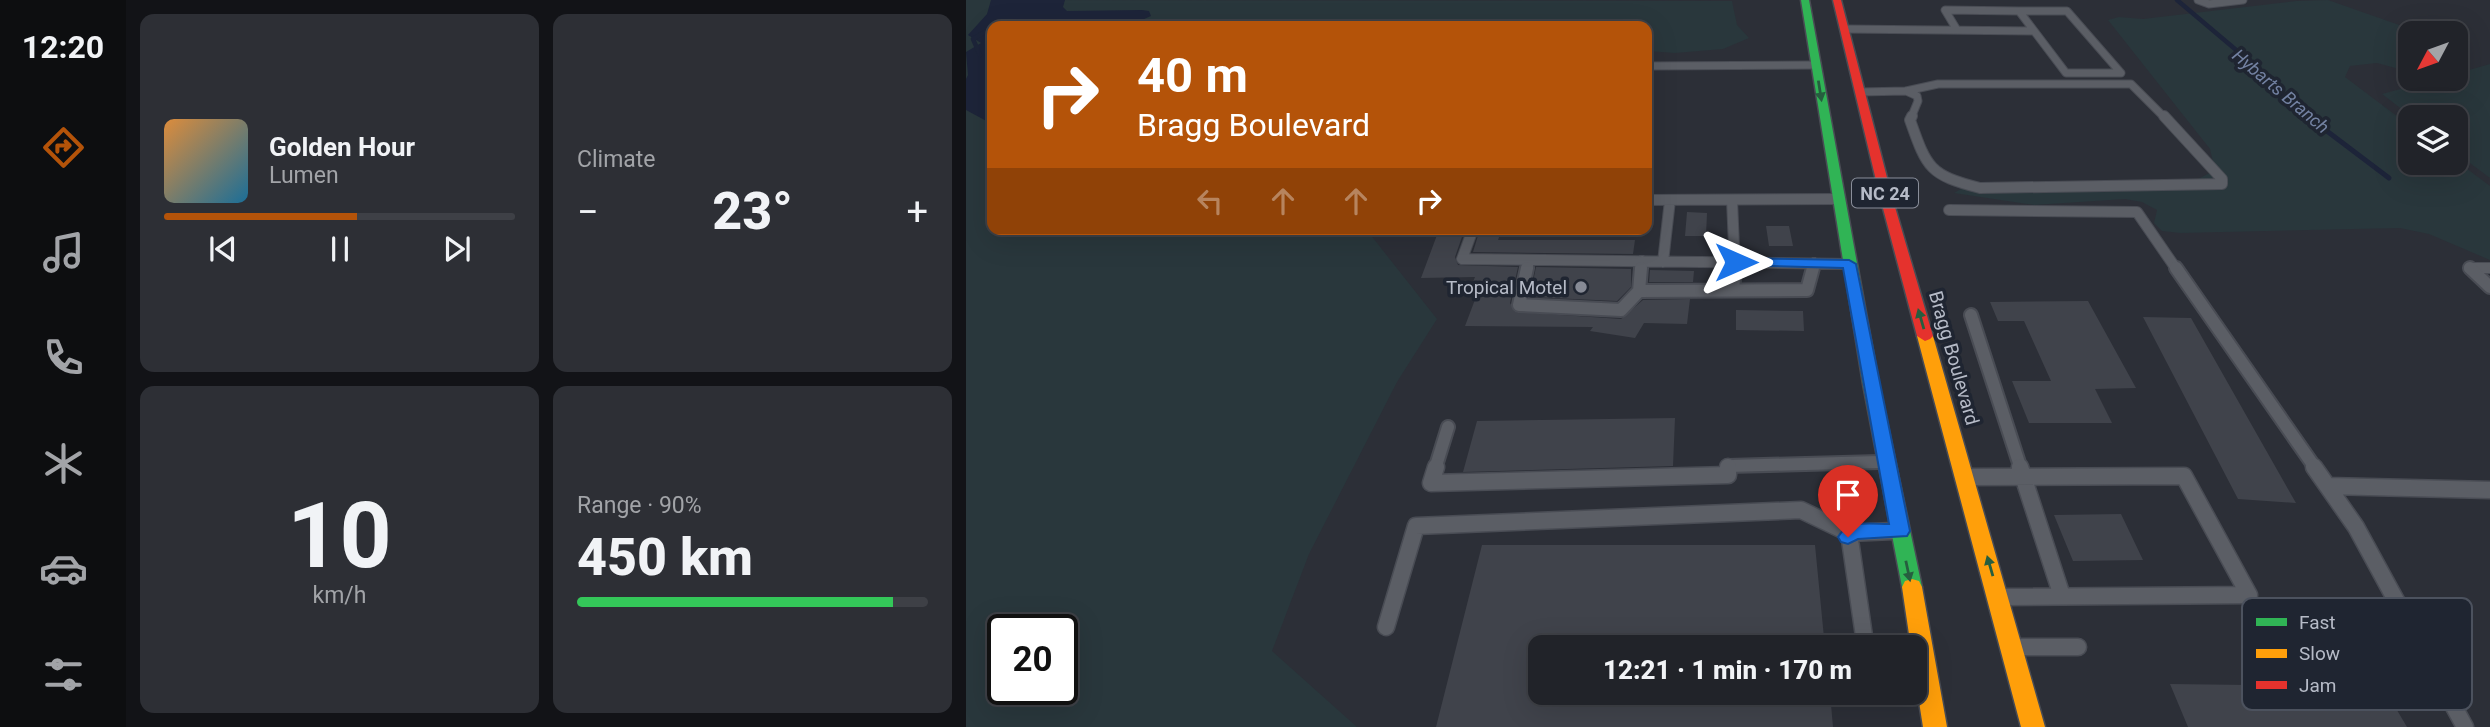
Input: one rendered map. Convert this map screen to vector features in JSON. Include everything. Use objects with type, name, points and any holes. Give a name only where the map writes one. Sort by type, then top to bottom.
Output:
[{"type":"main road","name":"NC 24","points":[[1805,0],[1849,264],[1920,635]]},
{"type":"main road","name":"Bragg Boulevard","points":[[1837,0],[1886,197],[1966,477],[2033,727]]},
{"type":"main road","name":"NC 24","points":[[1927,676],[1935,727]]},
{"type":"main road","points":[[1928,727],[1929,689]]},
{"type":"lane","points":[[2198,0],[2208,5],[2243,0]]},
{"type":"lane","points":[[1957,30],[1945,10],[2067,11],[2121,73],[2066,73],[2019,11]]},
{"type":"lane","points":[[1844,29],[2034,31]]},
{"type":"lane","points":[[1652,66],[1816,65]]},
{"type":"lane","points":[[1860,92],[1906,91],[1938,83],[2136,86],[2222,179],[2222,184],[1980,188],[1956,182],[1938,175],[1928,167],[1910,120],[1918,101],[1917,96],[1906,91]]},
{"type":"lane","points":[[1652,200],[1838,199]]},
{"type":"lane","points":[[1663,262],[1670,200]]},
{"type":"lane","points":[[1732,200],[1736,262],[1734,290]]},
{"type":"lane","points":[[1949,210],[2137,212],[2356,527],[2395,598]]},
{"type":"lane","points":[[1470,235],[1462,260],[1849,264]]},
{"type":"lane","points":[[1529,260],[1519,305],[1621,310],[1639,291],[1642,261]]},
{"type":"lane","points":[[1639,291],[1807,290],[1814,263]]},
{"type":"lane","points":[[2490,268],[2469,268],[2490,287]]},
{"type":"lane","points":[[1971,316],[2062,596]]},
{"type":"lane","points":[[1448,427],[1431,483],[1728,475],[1728,466],[1886,462]]},
{"type":"lane","points":[[1966,477],[2184,476],[2249,595],[1999,597]]},
{"type":"lane","points":[[2328,486],[2490,490]]},
{"type":"lane","points":[[1387,627],[1416,526],[1801,510],[1849,533],[1900,531]]},
{"type":"lane","points":[[1849,533],[1864,635]]},
{"type":"lane","points":[[2012,647],[2078,647]]},
{"type":"lane","points":[[2456,710],[2465,727]]},
{"type":"shaded area","points":[[966,0],[1732,1],[1737,25],[1749,38],[1723,49],[1675,53],[1652,51],[1652,21],[987,21],[987,235],[1371,235],[1437,319],[1397,382],[1309,554],[1272,651],[1357,727],[966,727]]},
{"type":"shaded area","points":[[2328,0],[2398,25],[2398,69],[2377,63],[2350,66],[2345,77],[2398,117],[2398,175],[2468,175],[2468,170],[2490,186],[2490,260],[2429,234],[2400,228],[2180,233],[2162,231],[2154,223],[2157,210],[2142,202],[2125,199],[2034,205],[1954,193],[1961,189],[2019,184],[2187,185],[2215,170],[2210,149],[2108,20],[2119,17],[2143,19],[2296,1]]},
{"type":"shaded area","points":[[2490,64],[2490,178],[2468,162],[2468,105],[2398,106],[2382,94],[2398,90],[2468,91],[2468,70]]},
{"type":"water","points":[[991,0],[1065,0],[1063,7],[1067,11],[1142,10],[1149,11],[1151,16],[1140,21],[987,21],[987,121],[966,110],[966,52],[981,43],[968,35],[987,14]]},
{"type":"building","points":[[1687,212],[1707,213],[1706,236],[1685,236]]},
{"type":"building","points":[[1766,226],[1789,226],[1793,246],[1769,246]]},
{"type":"building","points":[[1437,235],[1463,235],[1455,257],[1458,265],[1518,267],[1510,303],[1515,312],[1621,319],[1643,300],[1690,299],[1687,324],[1644,323],[1635,338],[1590,331],[1593,327],[1465,326],[1476,297],[1467,296],[1475,277],[1421,278]]},
{"type":"building","points":[[1478,235],[1500,235],[1498,240],[1635,240],[1633,254],[1473,252]]},
{"type":"building","name":"Tropical Motel","points":[[1536,267],[1631,269],[1631,287],[1617,301],[1530,297]]},
{"type":"building","points":[[1650,270],[1694,271],[1693,282],[1649,282]]},
{"type":"building","points":[[2088,301],[2136,388],[2095,389],[2112,423],[2029,423],[2012,381],[2051,381],[2024,321],[1998,321],[1990,302]]},
{"type":"building","points":[[1736,310],[1803,311],[1804,331],[1736,330]]},
{"type":"building","points":[[2143,317],[2191,318],[2296,503],[2238,499]]},
{"type":"building","points":[[1675,418],[1673,466],[1463,472],[1477,421]]},
{"type":"building","points":[[2121,514],[2143,560],[2073,561],[2054,515]]},
{"type":"building","points":[[1482,545],[1815,545],[1824,635],[1528,635],[1528,705],[1831,705],[1833,727],[1436,727]]},
{"type":"building","points":[[2170,684],[2242,685],[2242,710],[2397,710],[2407,727],[2188,727]]},
{"type":"waterway","name":"Hybarts Branch","points":[[2177,0],[2248,60],[2278,92],[2310,118]]},
{"type":"waterway","points":[[980,55],[973,39],[987,31]]},
{"type":"waterway","name":"Hybarts Branch","points":[[2307,116],[2389,178]]},
{"type":"traffic: fast","points":[[1805,0],[1871,384],[1912,587]]},
{"type":"traffic: slow","points":[[1925,336],[2033,727]]},
{"type":"traffic: slow","points":[[1912,587],[1935,727]]},
{"type":"traffic: jam","points":[[1837,0],[1886,197],[1925,336]]},
{"type":"place","name":"Tropical Motel","points":[[1581,287]]},
{"type":"route","points":[[1736,262],[1849,264],[1900,531],[1853,531],[1848,537]]}]
